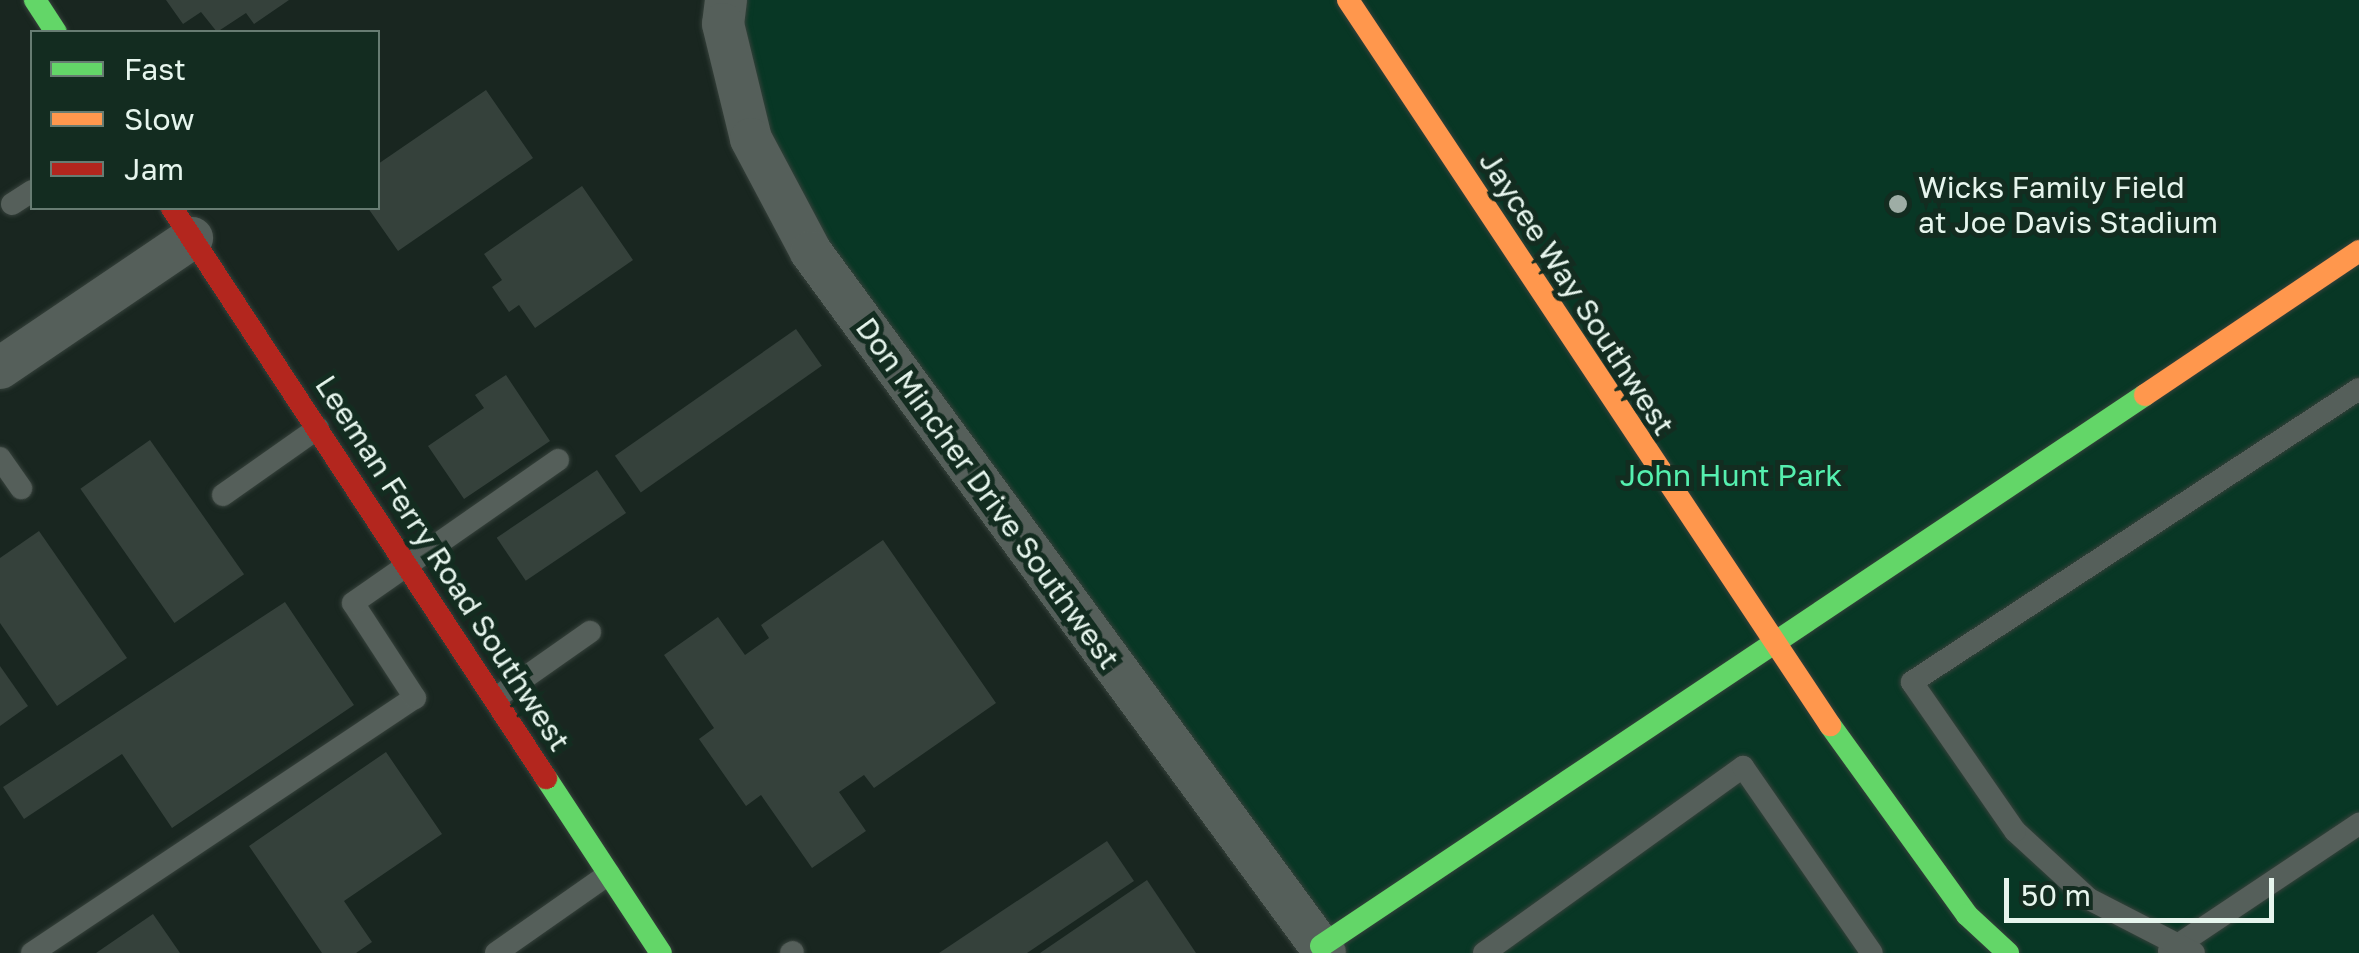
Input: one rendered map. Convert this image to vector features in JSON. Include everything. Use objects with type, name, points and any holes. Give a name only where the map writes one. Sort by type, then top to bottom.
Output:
[{"type":"street","points":[[35,0],[55,30]]},
{"type":"street","name":"Don Mincher Drive Southwest","points":[[726,0],[724,24],[751,139],[811,252],[1323,950]]},
{"type":"street","name":"Jaycee Way Southwest","points":[[1348,0],[1770,642],[1966,916],[2008,953]]},
{"type":"street","points":[[0,368],[182,223]]},
{"type":"street","name":"Leeman Ferry Road Southwest","points":[[182,223],[661,953]]},
{"type":"street","points":[[1323,950],[1770,642],[2359,251]]},
{"type":"lane","points":[[12,204],[30,191]]},
{"type":"lane","points":[[2359,389],[1912,682],[2014,832],[2090,899],[2180,950],[2359,824]]},
{"type":"lane","points":[[223,495],[318,428]]},
{"type":"lane","points":[[0,458],[21,488]]},
{"type":"lane","points":[[32,953],[415,698],[353,603],[558,460]]},
{"type":"lane","points":[[496,698],[590,632]]},
{"type":"lane","points":[[1484,953],[1743,768],[1872,953]]},
{"type":"lane","points":[[496,953],[609,874]]},
{"type":"green space","name":"John Hunt Park","points":[[726,0],[2359,0],[2359,953],[1325,953],[811,252]]},
{"type":"building","points":[[166,0],[289,0],[254,24],[246,13],[215,30],[201,12],[183,24]]},
{"type":"building","points":[[486,90],[533,158],[398,251],[369,210],[380,210],[380,163]]},
{"type":"building","points":[[582,186],[633,260],[535,328],[519,305],[509,312],[492,287],[502,280],[484,254]]},
{"type":"building","points":[[796,329],[822,366],[641,493],[615,456]]},
{"type":"building","points":[[506,375],[550,441],[464,499],[428,446],[484,408],[475,395]]},
{"type":"building","points":[[150,440],[244,574],[174,623],[80,489]]},
{"type":"building","points":[[597,470],[626,513],[526,581],[497,538]]},
{"type":"building","points":[[39,531],[127,658],[57,706],[0,623],[0,558]]},
{"type":"building","points":[[883,540],[996,703],[874,788],[864,775],[839,792],[866,831],[812,868],[761,795],[746,806],[699,739],[714,728],[664,655],[718,617],[745,655],[769,638],[761,625]]},
{"type":"building","points":[[285,602],[354,705],[172,828],[122,754],[24,819],[3,787]]},
{"type":"building","points":[[0,666],[28,706],[0,726]]},
{"type":"building","points":[[386,752],[442,834],[344,901],[372,942],[356,953],[322,953],[249,846]]},
{"type":"building","points":[[1107,841],[1134,881],[1027,953],[939,953]]},
{"type":"building","points":[[1147,880],[1196,953],[1040,953]]},
{"type":"building","points":[[153,914],[180,953],[96,953]]},
{"type":"traffic: fast","points":[[35,0],[55,30]]},
{"type":"traffic: fast","points":[[1321,946],[2145,395]]},
{"type":"traffic: fast","points":[[1830,725],[1967,915],[2008,953]]},
{"type":"traffic: fast","points":[[546,778],[661,953]]},
{"type":"traffic: slow","points":[[1348,0],[1830,725]]},
{"type":"traffic: slow","points":[[2145,395],[2359,251]]},
{"type":"traffic: jam","points":[[173,210],[546,778]]},
{"type":"place","name":"Wicks Family Field at Joe Davis Stadium","points":[[1898,204]]}]
